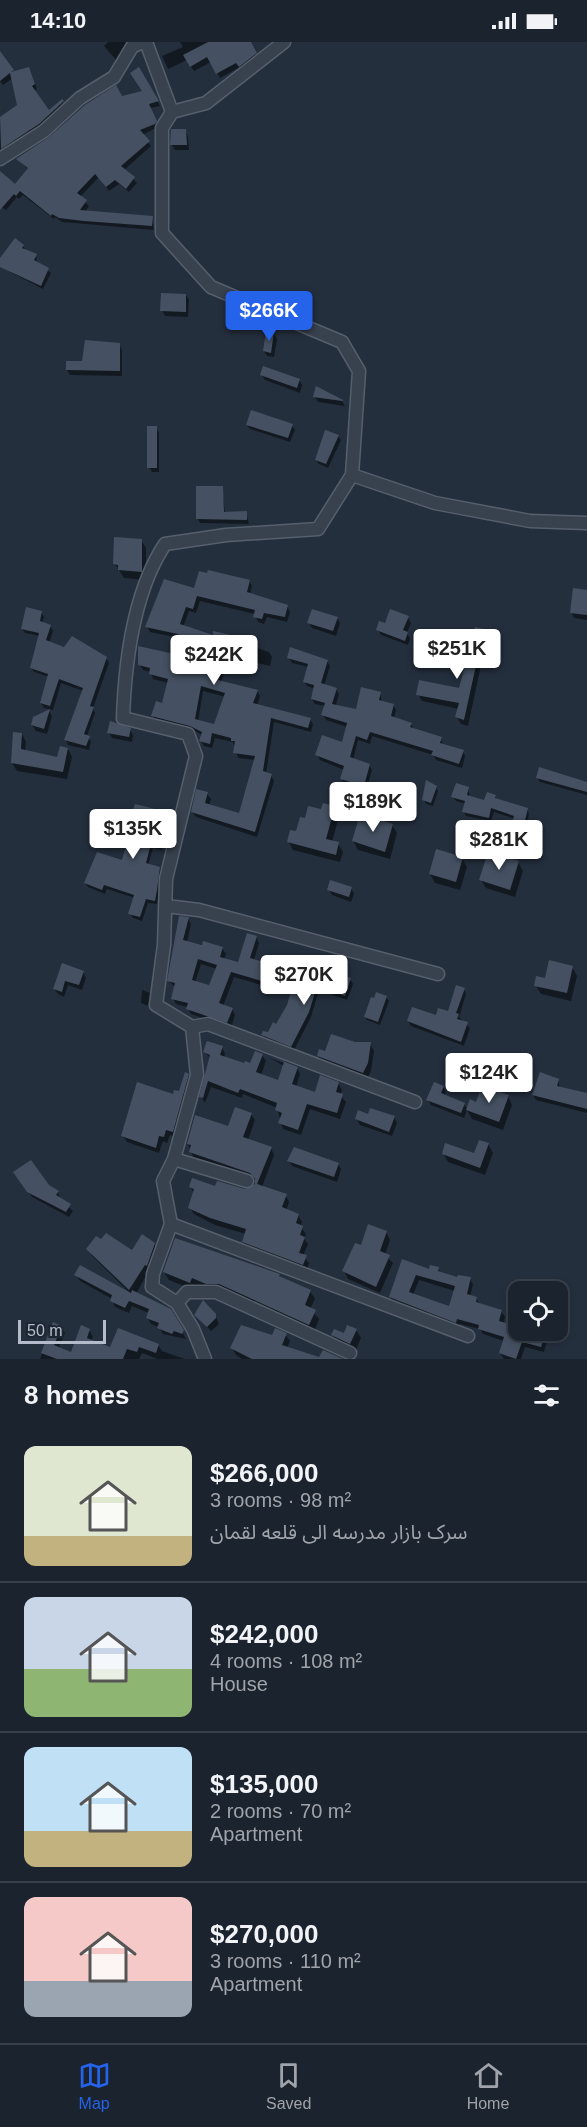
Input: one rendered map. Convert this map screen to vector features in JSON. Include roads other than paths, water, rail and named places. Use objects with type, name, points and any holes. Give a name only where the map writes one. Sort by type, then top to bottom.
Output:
[{"type":"street","points":[[0,159],[44,131],[80,98],[114,77],[132,47],[144,42],[172,112]]},
{"type":"street","points":[[285,42],[206,104],[172,112],[162,129],[162,233],[211,287],[342,342],[359,371],[352,475],[318,530],[226,535],[165,544],[151,565],[128,661],[123,717],[188,734],[196,756],[166,879],[164,945],[156,1005],[192,1027],[208,1024],[415,1102]]},
{"type":"street","points":[[352,475],[435,503],[530,521],[587,523]]},
{"type":"street","points":[[166,906],[199,910],[438,975]]},
{"type":"street","points":[[192,1027],[197,1075],[174,1159],[163,1181],[171,1224],[153,1274],[152,1287],[177,1303],[205,1359]]},
{"type":"street","points":[[174,1159],[247,1181]]},
{"type":"street","points":[[171,1224],[468,1336]]},
{"type":"street","points":[[177,1303],[188,1292],[216,1292],[350,1353]]}]
